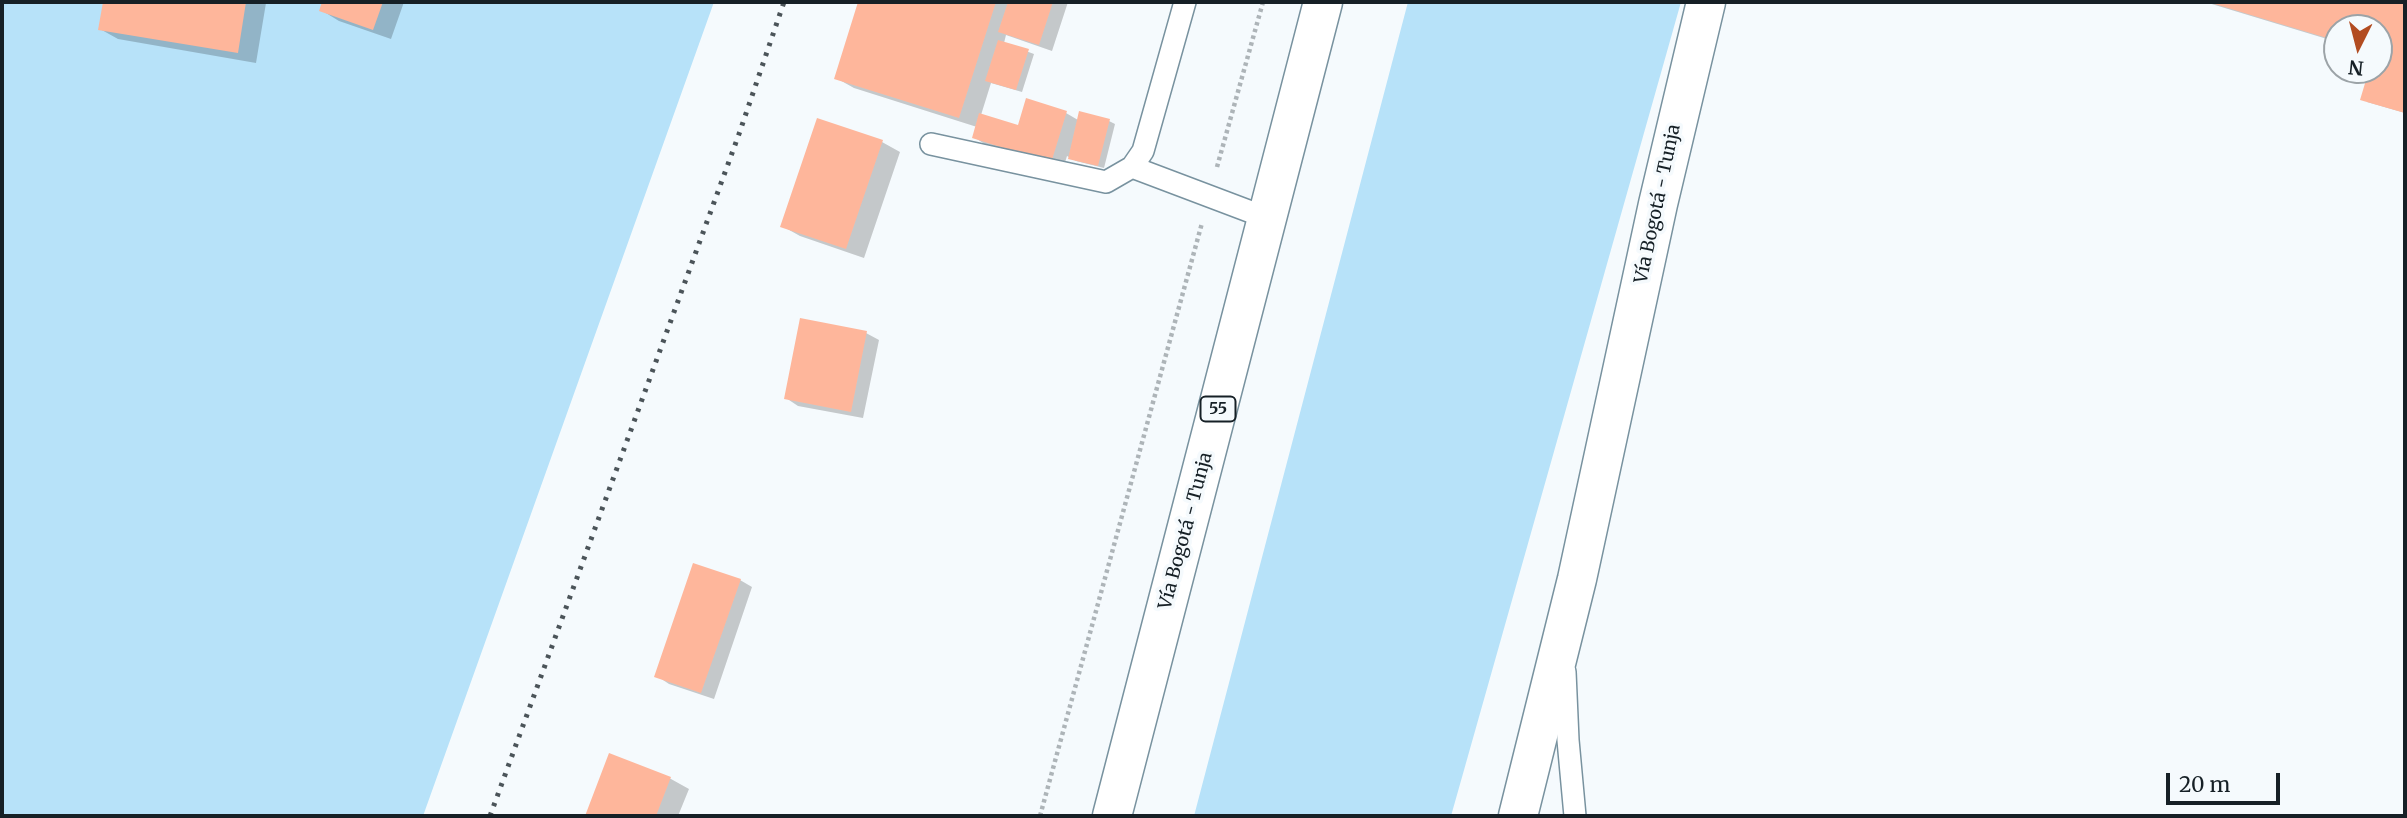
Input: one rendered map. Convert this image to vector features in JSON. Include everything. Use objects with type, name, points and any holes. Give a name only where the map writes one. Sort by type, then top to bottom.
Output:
[{"type":"highway","name":"Vía Bogotá - Tunja","points":[[1112,816],[1323,2]]},
{"type":"highway","name":"Vía Bogotá - Tunja","points":[[1518,816],[1564,635],[1663,178],[1706,2]]},
{"type":"lane","points":[[931,144],[1106,182],[1132,167],[1143,150],[1185,2]]},
{"type":"lane","points":[[1132,167],[1267,218]]},
{"type":"lane","points":[[1564,635],[1568,740],[1575,816]]},
{"type":"path","points":[[1040,816],[1263,2]]},
{"type":"shaded area","points":[[2,2],[714,2],[423,816],[2,816]]},
{"type":"shaded area","points":[[1408,2],[1681,2],[1451,816],[1194,816]]},
{"type":"building","points":[[103,2],[246,2],[238,53],[98,30]]},
{"type":"building","points":[[322,2],[383,2],[373,30],[319,11]]},
{"type":"building","points":[[858,2],[996,2],[959,118],[834,79]]},
{"type":"building","points":[[1008,2],[1053,2],[1039,45],[998,32]]},
{"type":"building","points":[[2208,2],[2405,2],[2405,113],[2360,100],[2365,84],[2393,84],[2393,14],[2323,14],[2323,37]]},
{"type":"building","points":[[998,40],[1029,49],[1016,90],[985,81]]},
{"type":"building","points":[[1026,98],[1067,111],[1051,163],[972,138],[979,113],[1018,125]]},
{"type":"building","points":[[1079,111],[1110,119],[1098,166],[1068,159]]},
{"type":"building","points":[[817,118],[883,140],[846,249],[780,227]]},
{"type":"building","points":[[800,318],[867,331],[851,412],[784,399]]},
{"type":"building","points":[[693,563],[741,579],[701,693],[654,677]]},
{"type":"building","points":[[609,753],[671,777],[656,816],[585,816]]},
{"type":"railway","points":[[490,816],[739,134],[784,2]]}]
